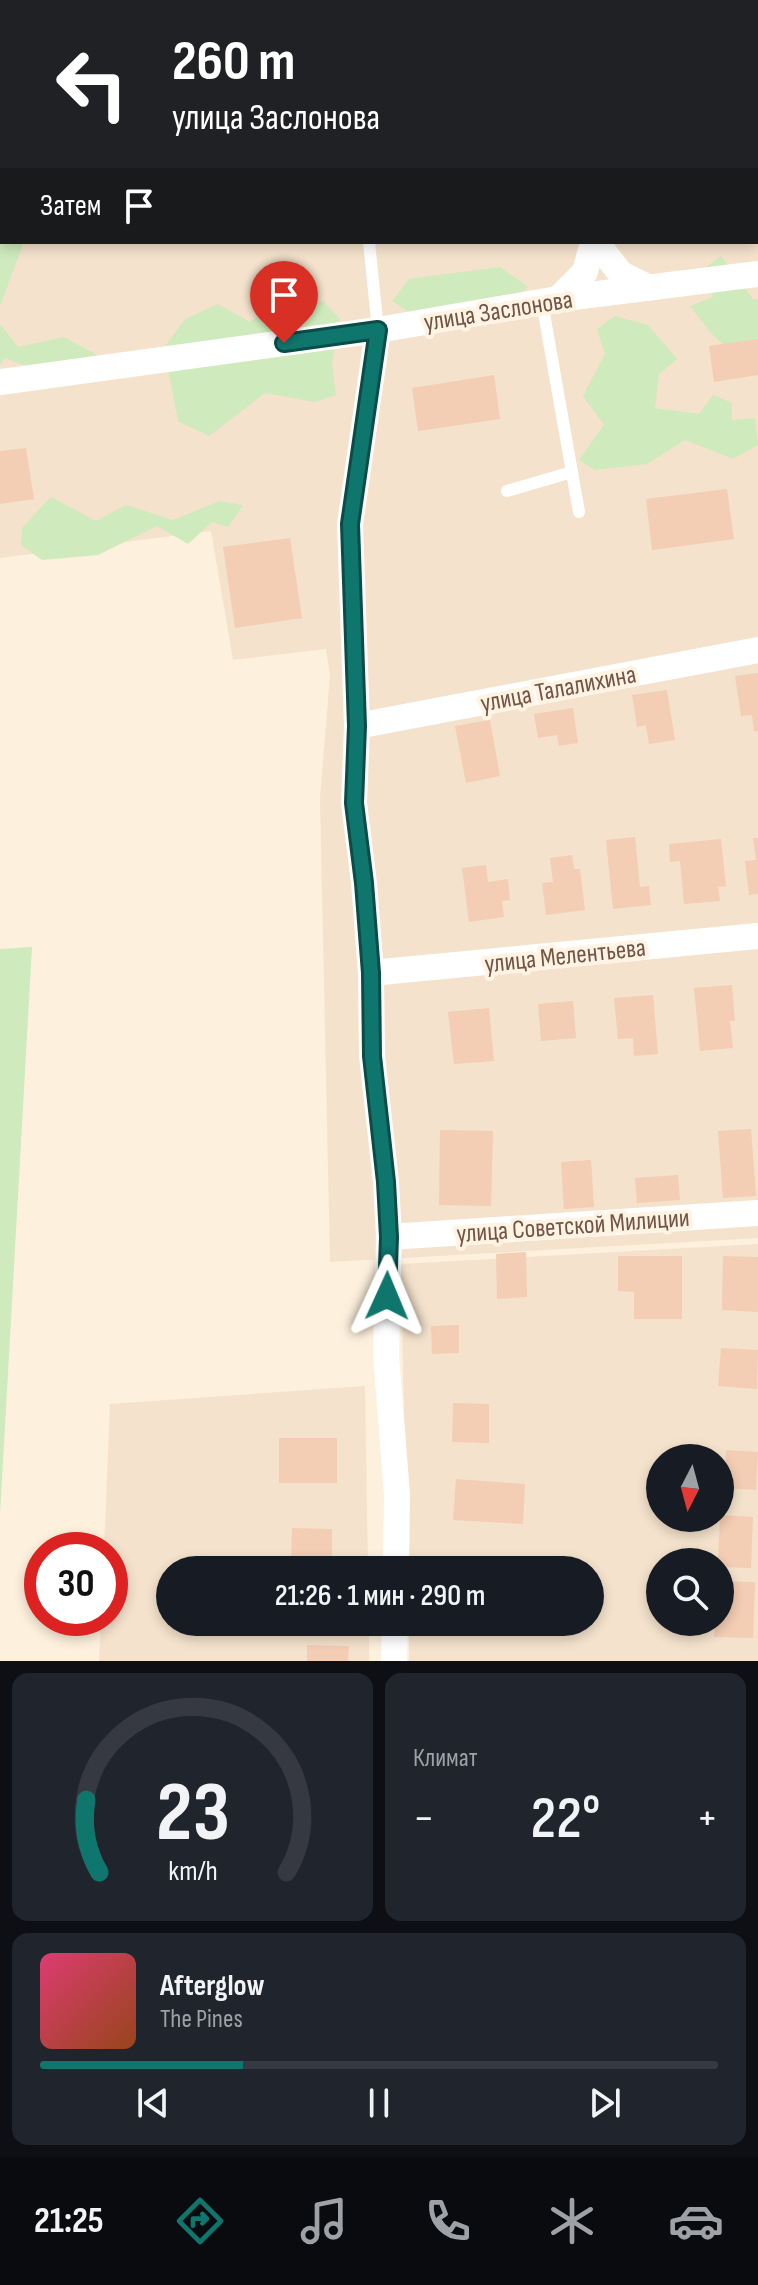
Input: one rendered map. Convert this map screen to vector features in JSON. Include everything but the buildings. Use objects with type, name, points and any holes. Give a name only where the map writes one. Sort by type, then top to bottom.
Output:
[{"type":"street","points":[[550,300],[585,272],[593,244]]},
{"type":"street","points":[[596,244],[621,274],[649,288]]},
{"type":"street","name":"улица Заслонова","points":[[0,382],[378,330],[550,300],[758,274]]},
{"type":"street","points":[[378,330],[350,524],[357,726],[354,803],[371,973],[372,1056],[386,1182],[389,1237],[386,1355],[397,1495],[396,1556]]},
{"type":"street","name":"улица Талалихина","points":[[357,726],[758,650]]},
{"type":"street","name":"улица Мелентьева","points":[[371,973],[758,936]]},
{"type":"street","name":"улица Советской Милиции","points":[[389,1237],[758,1213]]},
{"type":"street","points":[[394,1661],[395,1636]]},
{"type":"lane","points":[[369,244],[378,330]]},
{"type":"lane","points":[[550,300],[579,512]]},
{"type":"lane","points":[[507,491],[572,472]]},
{"type":"shaded area","points":[[0,244],[758,244],[758,1238],[330,1262],[320,798],[330,675],[326,649],[233,660],[211,531],[0,558]]},
{"type":"shaded area","points":[[758,1244],[758,1661],[409,1661],[409,1636],[604,1636],[604,1556],[407,1556],[401,1264]]},
{"type":"shaded area","points":[[365,1386],[368,1556],[156,1556],[156,1636],[369,1636],[369,1661],[99,1661],[100,1636],[128,1636],[128,1532],[105,1532],[110,1404]]},
{"type":"green space","points":[[0,244],[23,244],[0,306]]},
{"type":"green space","points":[[721,256],[753,299],[758,299],[758,353],[734,355],[711,333],[690,306],[713,297],[706,267]]},
{"type":"green space","points":[[500,267],[528,287],[501,310],[415,316],[392,301],[409,279]]},
{"type":"green space","points":[[323,301],[340,319],[332,364],[336,395],[315,402],[265,393],[209,436],[178,421],[164,348],[185,319],[218,304],[250,322],[267,309]]},
{"type":"green space","points":[[615,316],[648,325],[677,359],[659,374],[655,408],[699,414],[713,395],[732,403],[732,420],[755,418],[758,445],[733,459],[685,440],[647,464],[595,470],[579,460],[604,425],[583,396],[605,354],[597,329]]},
{"type":"green space","points":[[0,324],[18,347],[64,337],[99,356],[52,376],[5,358],[0,365]]},
{"type":"green space","points":[[51,497],[96,521],[126,505],[173,520],[220,501],[243,505],[228,527],[212,522],[188,544],[157,526],[98,555],[42,560],[21,545],[22,528]]},
{"type":"green space","points":[[32,947],[0,1515],[0,949]]},
{"type":"route","points":[[284,343],[378,330],[350,524],[357,726],[354,803],[371,973],[372,1056],[386,1182],[389,1237],[387,1296]]}]
